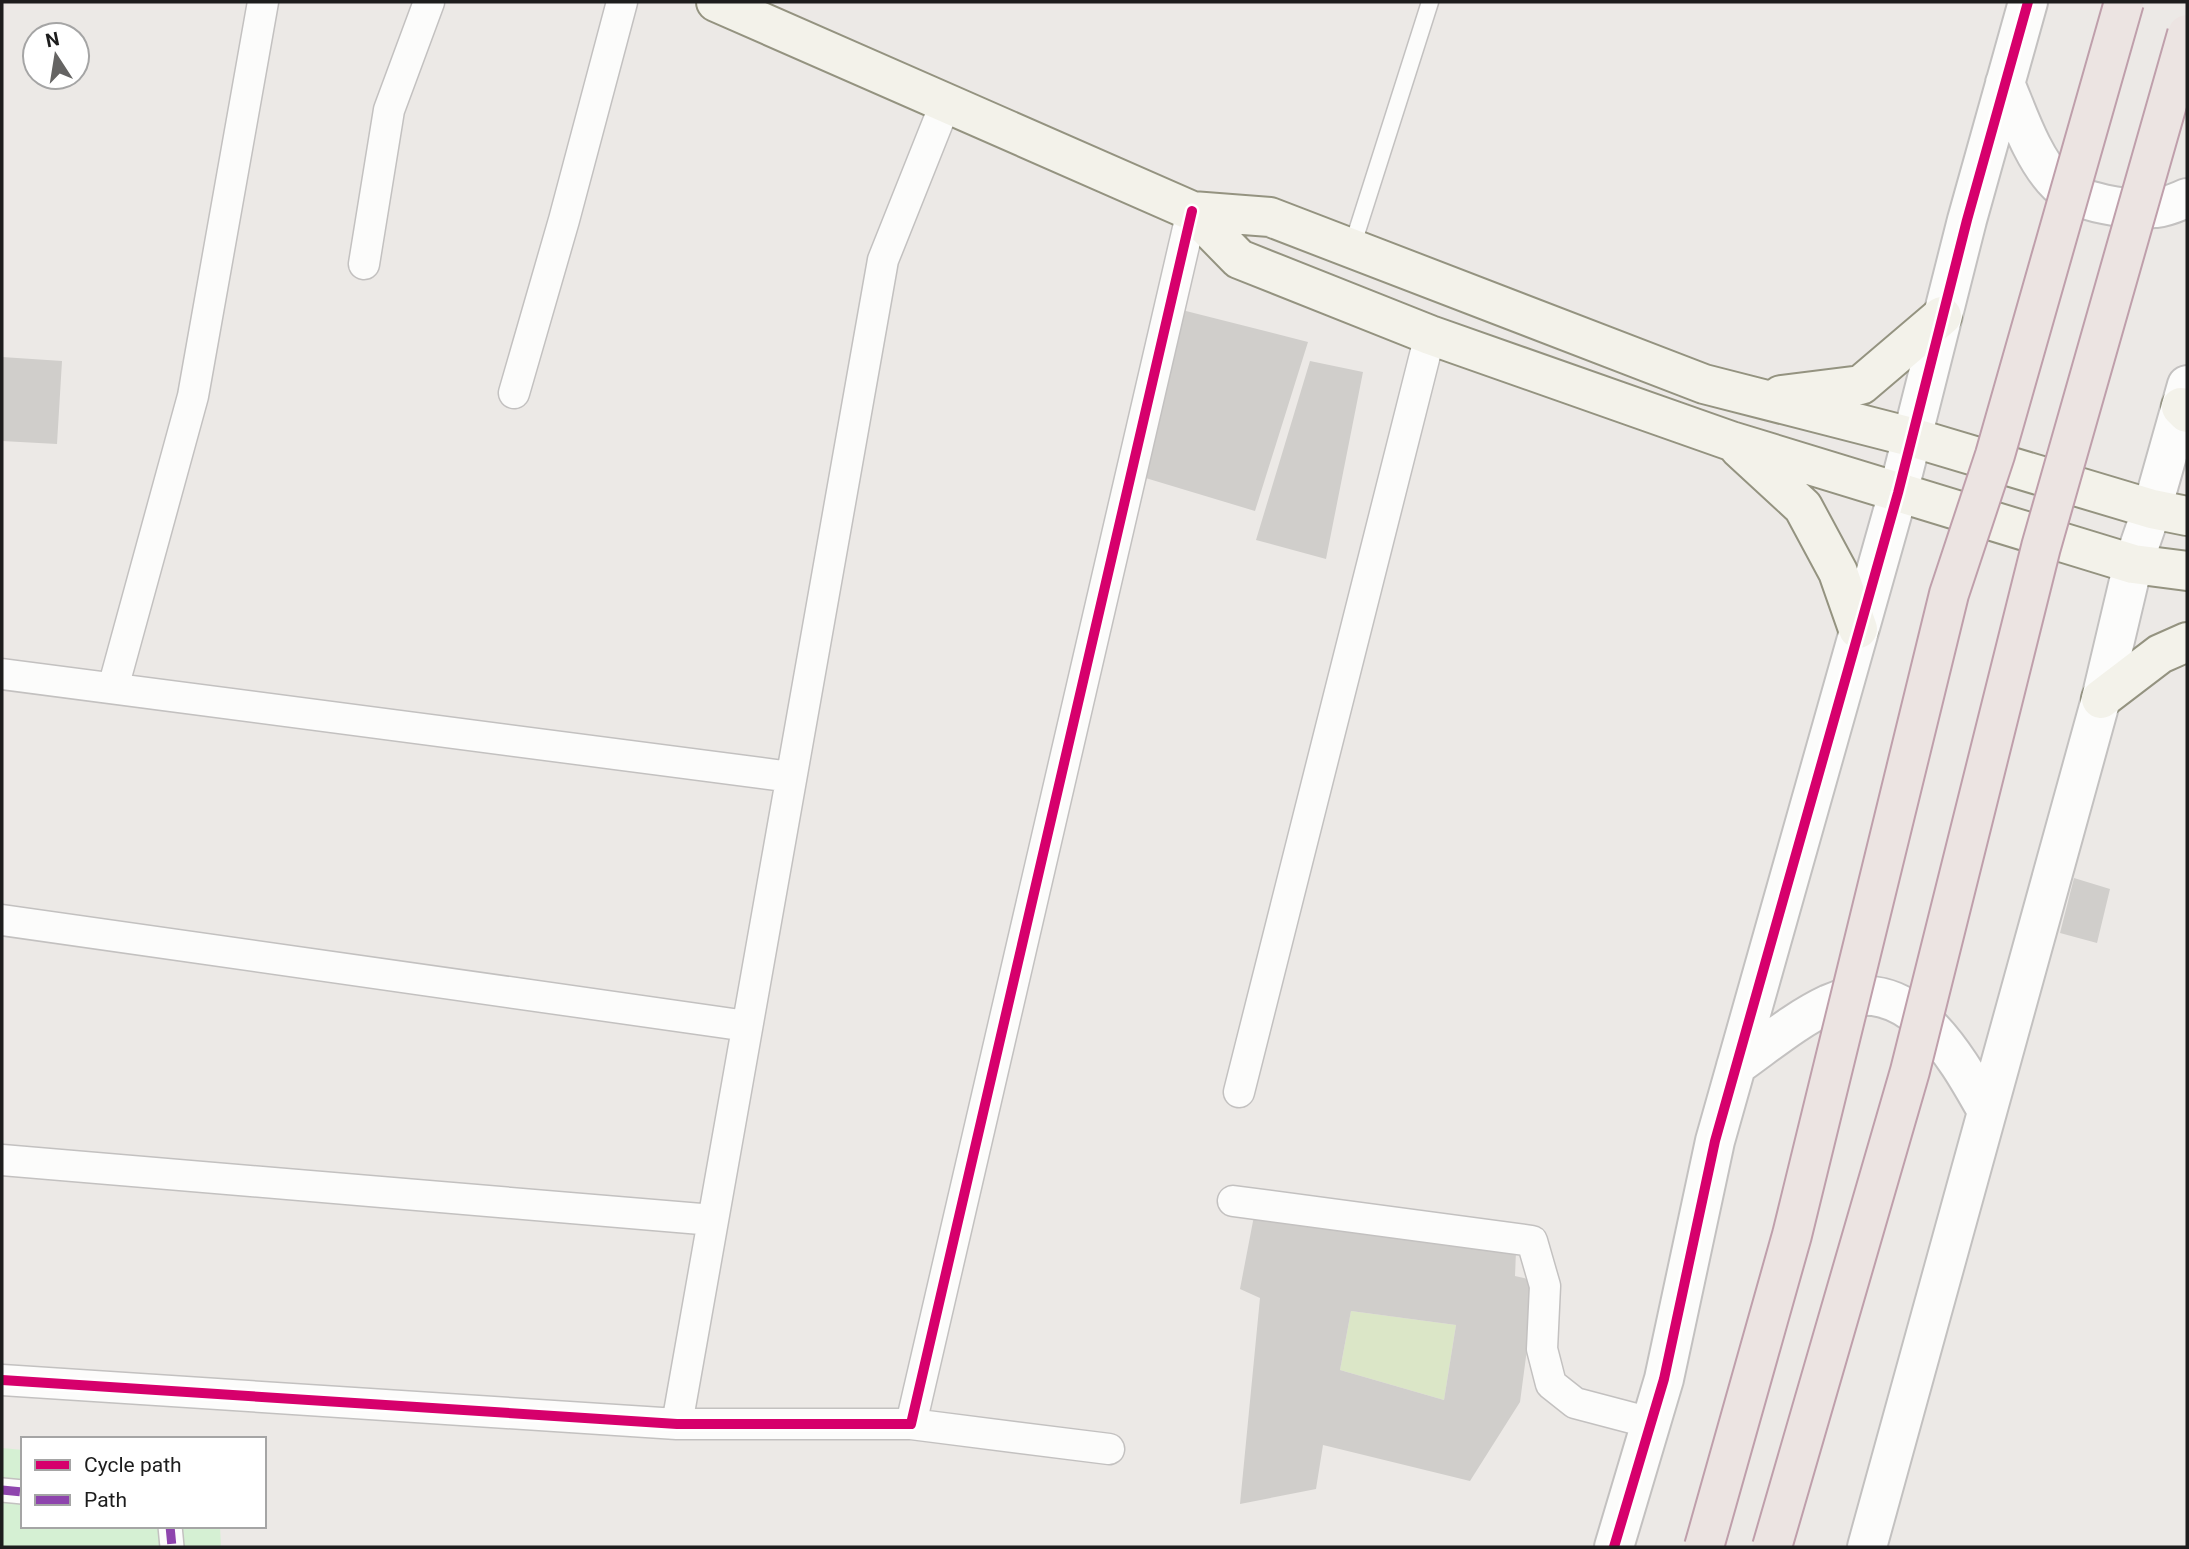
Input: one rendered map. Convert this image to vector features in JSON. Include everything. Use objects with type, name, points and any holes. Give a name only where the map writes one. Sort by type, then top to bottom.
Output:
[{"type":"highway","points":[[1704,1547],[1792,1235],[1950,594],[1994,455],[2124,2]]},
{"type":"highway","points":[[1772,1547],[1910,1071],[2041,547],[2187,34]]},
{"type":"main road","points":[[716,2],[1192,211],[1270,217],[1704,384],[1911,437],[2170,513]]},
{"type":"main road","points":[[1192,211],[1239,259],[1430,335],[1731,441],[2133,564],[2187,571]]},
{"type":"main road","points":[[1758,398],[1861,385],[1942,316]]},
{"type":"main road","points":[[1731,441],[1803,507],[1838,572],[1858,629]]},
{"type":"main road","points":[[2101,699],[2160,654],[2187,642]]},
{"type":"street","points":[[113,688],[193,397],[263,2]]},
{"type":"street","points":[[364,264],[389,110],[429,2]]},
{"type":"street","points":[[514,393],[564,220],[622,2]]},
{"type":"street","points":[[1614,1547],[1664,1380],[1704,1185],[1898,493],[1942,316],[2028,2]]},
{"type":"street","points":[[2006,83],[2025,130],[2043,165],[2057,184],[2098,202],[2145,209],[2160,208],[2187,198]]},
{"type":"street","points":[[677,1424],[883,260],[946,102]]},
{"type":"street","points":[[911,1424],[1192,211]]},
{"type":"street","points":[[1239,1092],[1430,335]]},
{"type":"street","points":[[1867,1547],[2101,699],[2133,564],[2170,513],[2185,402]]},
{"type":"street","points":[[2,674],[791,777]]},
{"type":"street","points":[[2,920],[747,1026]]},
{"type":"street","points":[[1736,1066],[1804,1017],[1831,1003],[1856,996],[1882,997],[1909,1009],[1935,1031],[1962,1067],[1987,1111]]},
{"type":"street","points":[[2,1160],[713,1220]]},
{"type":"street","points":[[1233,1201],[1532,1241],[1545,1286],[1542,1349],[1551,1384],[1575,1404],[1651,1423]]},
{"type":"street","points":[[2,1380],[677,1424],[911,1424],[1109,1449]]},
{"type":"street","points":[[2,1490],[21,1492]]},
{"type":"street","points":[[170,1528],[172,1547]]},
{"type":"lane","points":[[1351,250],[1430,2]]},
{"type":"green space","points":[[1351,1311],[1456,1325],[1444,1400],[1340,1370]]},
{"type":"green space","points":[[2,1448],[21,1450],[21,1528],[220,1528],[221,1547],[2,1547]]},
{"type":"building","points":[[1178,309],[1308,342],[1255,511],[1139,476]]},
{"type":"building","points":[[2,357],[62,361],[57,444],[2,441]]},
{"type":"building","points":[[1310,361],[1363,372],[1326,559],[1256,540]]},
{"type":"building","points":[[2074,878],[2110,889],[2097,943],[2060,933]]},
{"type":"building","points":[[1254,1216],[1516,1251],[1515,1276],[1536,1281],[1520,1402],[1470,1481],[1323,1445],[1316,1489],[1240,1504],[1260,1298],[1240,1289]],"holes":[[[1351,1311],[1456,1325],[1444,1400],[1340,1370]]]},
{"type":"marked path","points":[[2,1490],[21,1492]]},
{"type":"marked path","points":[[170,1528],[172,1547]]},
{"type":"cycle path","points":[[1614,1547],[1664,1379],[1715,1141],[1898,493],[1967,220],[2028,2]]},
{"type":"cycle path","points":[[2,1380],[677,1424],[911,1424],[1192,211]]}]
